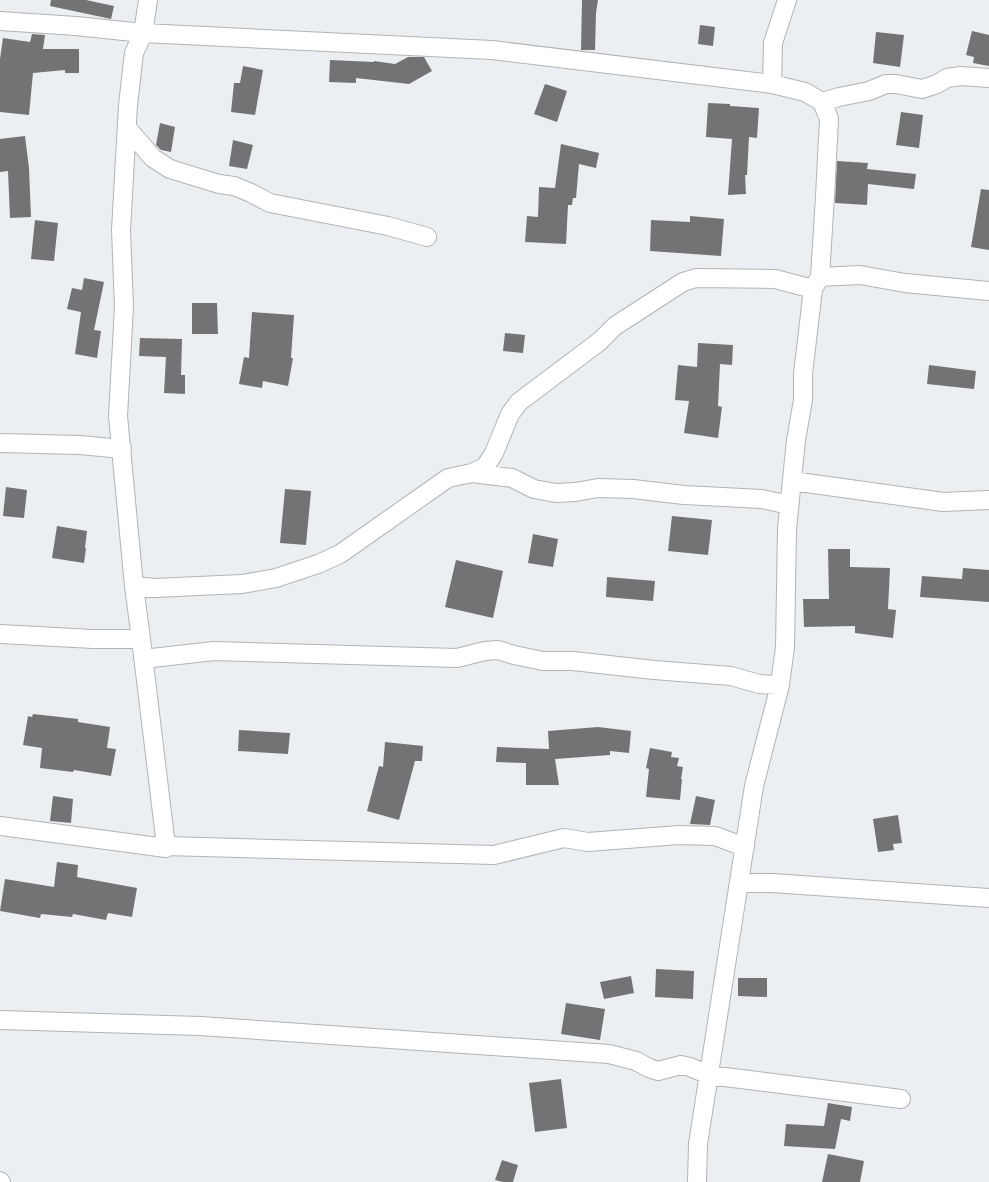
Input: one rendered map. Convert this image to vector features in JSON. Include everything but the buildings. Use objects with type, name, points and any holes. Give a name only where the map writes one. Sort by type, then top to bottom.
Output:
[{"type":"street","points":[[158,0],[146,6],[142,33],[134,53],[121,230],[124,307],[118,416],[134,586],[166,846]]},
{"type":"street","points":[[772,84],[773,43],[787,0]]},
{"type":"street","points":[[0,21],[142,33],[492,50],[772,84],[806,92],[822,102],[829,119],[826,196],[789,505],[785,647],[780,684],[754,786],[698,1144],[697,1182]]},
{"type":"street","points":[[822,102],[869,91],[886,84],[922,89],[947,78],[961,76],[989,78]]},
{"type":"street","points":[[127,128],[153,158],[170,169],[219,184],[234,186],[270,203],[388,226],[427,237]]},
{"type":"street","points":[[134,586],[156,588],[242,584],[276,578],[318,564],[340,554],[448,478],[472,473],[485,467],[494,453],[510,414],[519,402],[600,341],[615,326],[683,282],[696,278],[774,279],[816,283],[860,275],[905,283],[989,291]]},
{"type":"street","points":[[0,443],[80,445],[122,449]]},
{"type":"street","points":[[472,473],[512,478],[534,489],[556,493],[598,488],[633,489],[684,495],[762,499],[789,505]]},
{"type":"street","points":[[792,481],[942,502],[989,500]]},
{"type":"street","points":[[0,634],[93,639],[142,639]]},
{"type":"street","points":[[143,659],[214,651],[457,658],[485,651],[498,650],[514,656],[542,661],[573,661],[731,676],[759,684],[780,684]]},
{"type":"street","points":[[0,826],[166,848],[166,846],[494,855],[564,838],[588,842],[679,835],[715,836],[745,847]]},
{"type":"street","points":[[739,883],[772,883],[989,898]]},
{"type":"street","points":[[0,1020],[200,1026],[609,1054],[636,1061],[658,1071],[681,1065],[710,1075],[901,1099]]}]
